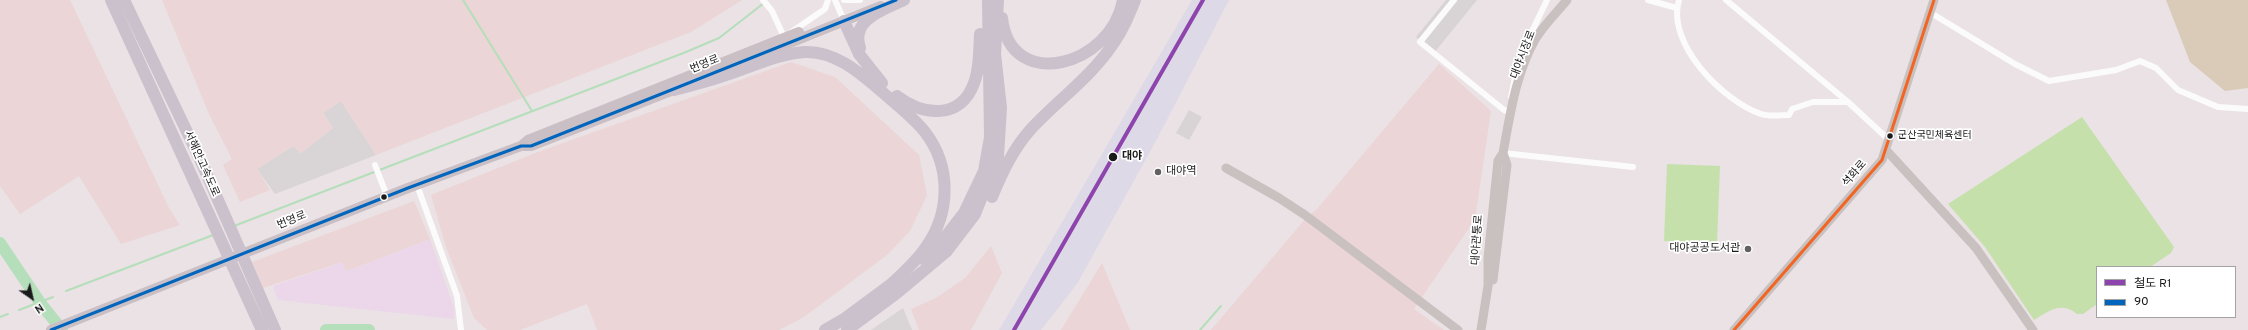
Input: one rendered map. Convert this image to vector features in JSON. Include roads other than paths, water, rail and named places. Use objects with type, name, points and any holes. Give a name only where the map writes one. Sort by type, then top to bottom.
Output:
[{"type":"highway","name":"서해안고속도로","points":[[111,0],[188,164],[262,330]]},
{"type":"highway","name":"서해안고속도로","points":[[124,0],[200,160],[275,330]]},
{"type":"highway","points":[[897,96],[867,60],[859,46],[858,38],[860,25],[904,0]]},
{"type":"highway","points":[[843,18],[862,59],[872,72],[909,106],[935,112],[948,110],[960,103],[969,94],[978,72],[980,0]]},
{"type":"highway","points":[[846,330],[893,290],[936,249],[964,212],[984,171],[990,137],[988,0]]},
{"type":"highway","points":[[999,0],[1004,32],[1009,41],[1024,57],[1049,64],[1063,63],[1076,59],[1099,45],[1117,20],[1123,0]]},
{"type":"highway","points":[[825,330],[926,270],[956,242],[975,214],[989,183],[998,156],[1001,108],[995,54],[999,0]]},
{"type":"highway","points":[[893,290],[940,264],[959,247],[976,225],[989,204],[1006,165],[1019,144],[1031,129],[1082,80],[1113,44],[1127,20],[1135,0]]},
{"type":"highway","points":[[980,19],[982,48],[990,101]]},
{"type":"highway","points":[[674,90],[726,75],[767,60],[805,52],[821,54],[843,62],[863,76],[896,104],[924,131],[939,154],[943,167],[945,193],[943,210],[936,232],[893,290]]},
{"type":"main road","name":"번영로","points":[[521,146],[531,146],[674,90],[843,18],[877,0]]},
{"type":"main road","name":"번영로","points":[[51,330],[387,196],[521,146],[528,140],[784,37],[896,0]]},
{"type":"street","points":[[763,0],[772,11],[784,37],[825,9],[828,0]]},
{"type":"street","points":[[835,0],[843,18]]},
{"type":"street","points":[[844,0],[860,0]]},
{"type":"street","points":[[1454,0],[1420,42],[1504,110],[1511,112]]},
{"type":"street","name":"대야시장로","points":[[1511,112],[1511,88],[1525,46],[1547,0]]},
{"type":"street","name":"대야관통로","points":[[1481,330],[1488,286],[1488,258],[1498,161],[1503,153],[1511,112],[1528,54],[1537,37],[1567,0]]},
{"type":"street","points":[[1648,0],[1677,8]]},
{"type":"street","points":[[1679,0],[1677,8],[1678,28],[1686,47],[1701,71],[1742,104],[1762,115],[1789,115],[1792,109],[1813,102],[1848,102]]},
{"type":"street","points":[[1726,0],[1848,102],[1889,140]]},
{"type":"street","name":"석화로","points":[[1734,330],[1875,169],[1886,151],[1934,0]]},
{"type":"street","points":[[1931,13],[2015,64],[2049,81],[2116,70],[2140,61],[2156,68],[2178,90],[2218,106],[2248,110]]},
{"type":"street","points":[[1886,151],[1976,248],[2033,330]]},
{"type":"street","points":[[1503,153],[1633,167]]},
{"type":"street","name":"대야관통로","points":[[1487,330],[1507,165],[1503,153]]},
{"type":"street","points":[[375,166],[387,196]]},
{"type":"street","points":[[1452,330],[1357,258],[1287,209],[1225,169],[1278,198],[1305,215],[1458,330]]},
{"type":"street","points":[[417,185],[457,296],[461,330]]},
{"type":"waterway","points":[[463,0],[532,111]]},
{"type":"waterway","points":[[234,226],[686,52],[719,38],[764,3]]},
{"type":"waterway","points":[[66,291],[213,235]]},
{"type":"waterway","points":[[0,243],[41,304],[62,330]]},
{"type":"waterway","points":[[19,310],[53,297]]},
{"type":"waterway","points":[[1200,330],[1221,306]]},
{"type":"waterway","points":[[0,317],[8,314]]},
{"type":"waterway","points":[[326,330],[369,330]]},
{"type":"rail line","name":"R1","points":[[1014,330],[1203,0]]},
{"type":"place","name":"군산국민체육센터","points":[[1890,136]]},
{"type":"place","name":"대야","points":[[1113,157]]},
{"type":"place","name":"대야역","points":[[1158,172]]},
{"type":"place","name":"대야공공도서관","points":[[1748,249]]}]
